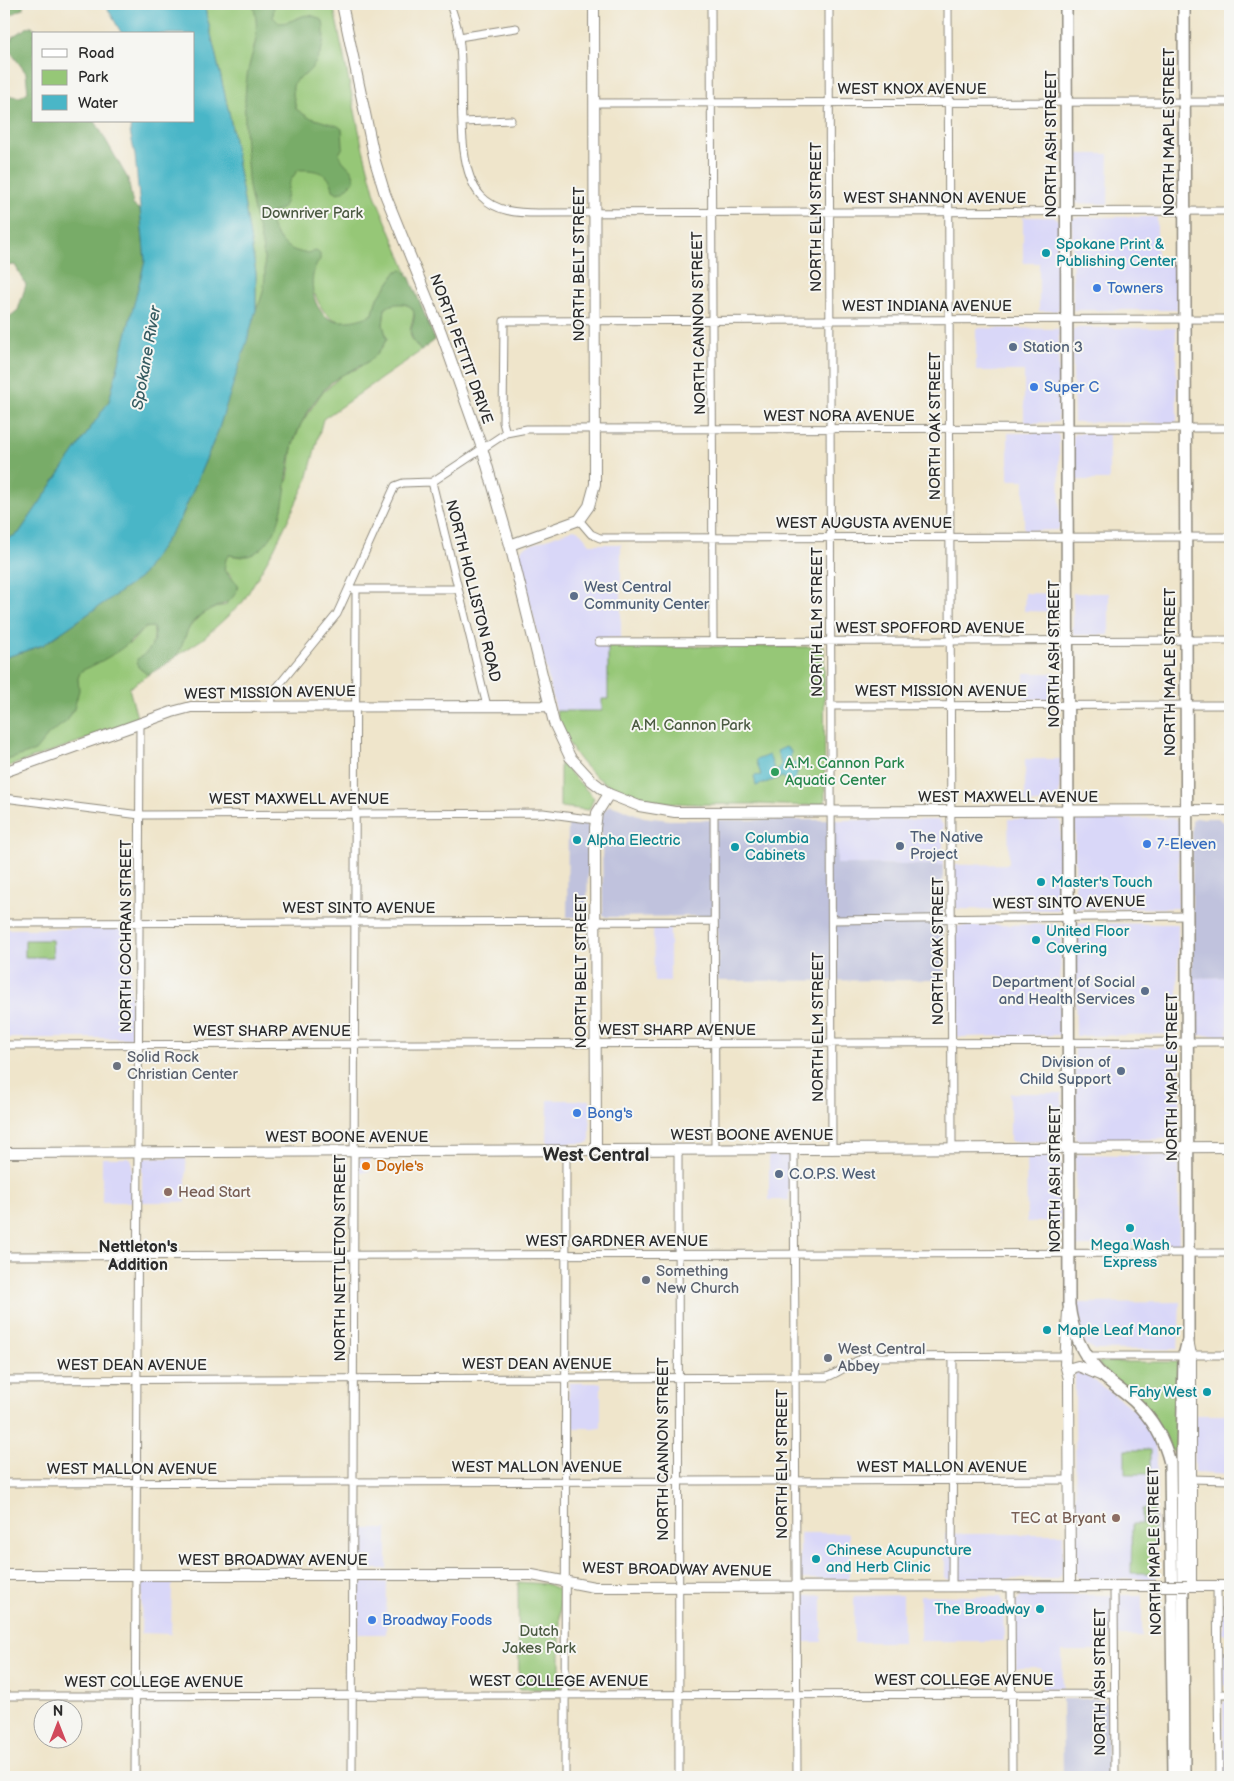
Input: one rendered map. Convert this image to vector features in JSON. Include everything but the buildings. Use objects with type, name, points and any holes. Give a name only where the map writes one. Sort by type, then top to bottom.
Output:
[{"type":"main road","name":"NORTH ASH STREET","points":[[1066,4],[1069,1304],[1075,1335],[1087,1356]]},
{"type":"main road","name":"NORTH MAPLE STREET","points":[[1184,4],[1183,211],[1188,1253],[1188,1356],[1182,1511],[1184,1777]]},
{"type":"main road","name":"NORTH MAPLE STREET","points":[[1087,1356],[1103,1377],[1133,1400],[1150,1419],[1165,1444],[1170,1463],[1172,1500],[1172,1721],[1174,1777]]},
{"type":"street","name":"NORTH PETTIT DRIVE","points":[[342,4],[368,135],[380,179],[441,332],[482,448],[510,545],[548,706],[570,757],[592,781],[609,794]]},
{"type":"street","points":[[450,4],[459,36],[464,122],[511,120]]},
{"type":"street","name":"NORTH BELT STREET","points":[[579,520],[589,506],[595,484],[594,4]]},
{"type":"street","name":"NORTH CANNON STREET","points":[[712,4],[713,642]]},
{"type":"street","name":"NORTH ELM STREET","points":[[830,4],[832,1150]]},
{"type":"street","name":"NORTH OAK STREET","points":[[948,4],[952,1148]]},
{"type":"street","points":[[459,36],[516,28]]},
{"type":"street","name":"WEST KNOX AVENUE","points":[[594,103],[1230,102]]},
{"type":"street","name":"WEST SHANNON AVENUE","points":[[464,122],[465,156],[469,178],[481,196],[491,204],[501,209],[523,213],[1230,211]]},
{"type":"street","name":"WEST INDIANA AVENUE","points":[[506,433],[503,422],[504,321],[1230,319]]},
{"type":"street","name":"WEST NORA AVENUE","points":[[432,482],[506,433],[527,429],[1230,428]]},
{"type":"street","points":[[270,707],[274,691],[337,614],[347,588],[396,486],[403,483],[432,482]]},
{"type":"street","name":"NORTH HOLLISTON ROAD","points":[[432,482],[487,706]]},
{"type":"street","points":[[510,545],[579,520]]},
{"type":"street","name":"WEST AUGUSTA AVENUE","points":[[579,520],[591,534],[600,538],[1230,537]]},
{"type":"street","points":[[347,588],[458,589]]},
{"type":"street","name":"NORTH NETTLETON STREET","points":[[352,1777],[356,589]]},
{"type":"street","name":"WEST SPOFFORD AVENUE","points":[[599,642],[1230,640]]},
{"type":"street","name":"WEST MISSION AVENUE","points":[[831,706],[1230,705]]},
{"type":"street","name":"WEST MISSION AVENUE","points":[[4,772],[191,708],[548,706]]},
{"type":"street","name":"NORTH COCHRAN STREET","points":[[135,1777],[138,1483],[140,724]]},
{"type":"street","name":"NORTH BELT STREET","points":[[596,1151],[596,820],[599,810],[609,794]]},
{"type":"street","name":"WEST MAXWELL AVENUE","points":[[609,794],[639,806],[714,813],[1230,810]]},
{"type":"street","name":"WEST MAXWELL AVENUE","points":[[4,798],[140,815],[543,813],[596,820]]},
{"type":"street","points":[[714,813],[715,1150]]},
{"type":"street","name":"WEST SINTO AVENUE","points":[[832,920],[1187,916]]},
{"type":"street","name":"WEST SINTO AVENUE","points":[[4,923],[713,922]]},
{"type":"street","name":"WEST SHARP AVENUE","points":[[4,1045],[1230,1042]]},
{"type":"street","name":"WEST BOONE AVENUE","points":[[4,1153],[1230,1147]]},
{"type":"street","name":"NORTH ELM STREET","points":[[794,1150],[797,1777]]},
{"type":"street","points":[[564,1777],[566,1151]]},
{"type":"street","name":"NORTH CANNON STREET","points":[[678,1151],[677,1480],[679,1777]]},
{"type":"street","name":"WEST GARDNER AVENUE","points":[[4,1256],[1230,1253]]},
{"type":"street","name":"NORTH ASH STREET","points":[[1069,1304],[1064,1356],[1069,1373],[1070,1586]]},
{"type":"street","points":[[1069,1373],[1071,1368],[1078,1366],[1087,1356],[1230,1355]]},
{"type":"street","name":"WEST DEAN AVENUE","points":[[4,1380],[138,1378],[796,1378],[827,1377],[866,1357],[1064,1356]]},
{"type":"street","name":"NORTH MAPLE STREET","points":[[1188,1356],[1189,1586]]},
{"type":"street","points":[[952,1586],[953,1357]]},
{"type":"street","points":[[1078,1366],[1103,1377]]},
{"type":"street","points":[[1190,1479],[1230,1480]]},
{"type":"street","name":"WEST MALLON AVENUE","points":[[4,1483],[1070,1480]]},
{"type":"street","name":"WEST BROADWAY AVENUE","points":[[4,1575],[532,1575],[594,1587],[1230,1586]]},
{"type":"street","points":[[1011,1586],[1010,1694],[1012,1777]]},
{"type":"street","name":"NORTH ASH STREET","points":[[1114,1586],[1115,1777]]},
{"type":"street","points":[[1217,1586],[1219,1777]]},
{"type":"street","name":"WEST COLLEGE AVENUE","points":[[4,1696],[1115,1694]]},
{"type":"street","points":[[1219,1694],[1230,1694]]},
{"type":"shaded area","points":[[1072,154],[1109,154],[1108,204],[1073,203]]},
{"type":"shaded area","points":[[1023,217],[1055,217],[1059,221],[1059,308],[1057,311],[1039,311],[1039,263],[1023,263]]},
{"type":"shaded area","points":[[1075,217],[1157,217],[1157,263],[1178,263],[1177,310],[1073,310],[1072,219]]},
{"type":"shaded area","points":[[976,328],[1059,329],[1058,422],[1024,423],[1024,371],[976,371]]},
{"type":"shaded area","points":[[1075,328],[1176,328],[1177,421],[1174,423],[1074,422],[1072,331]]},
{"type":"shaded area","points":[[1008,433],[1055,433],[1059,436],[1060,527],[1057,530],[1024,531],[1024,480],[1008,480]]},
{"type":"shaded area","points":[[1075,433],[1109,433],[1109,480],[1073,480],[1073,436]]},
{"type":"shaded area","points":[[574,529],[579,531],[590,544],[621,544],[621,638],[608,638],[608,699],[602,712],[556,711],[519,556],[522,548]]},
{"type":"shaded area","points":[[1025,593],[1060,594],[1060,612],[1024,611]]},
{"type":"shaded area","points":[[1073,593],[1109,593],[1109,635],[1073,635]]},
{"type":"shaded area","points":[[1024,673],[1060,673],[1060,699],[1024,699]]},
{"type":"shaded area","points":[[1025,759],[1061,759],[1059,801],[1025,804]]},
{"type":"shaded area","points":[[610,805],[644,817],[669,820],[837,820],[837,864],[943,865],[944,980],[718,981],[717,916],[606,917],[603,915],[602,833],[599,830],[599,822],[604,810]]},
{"type":"shaded area","points":[[1171,818],[1179,823],[1178,908],[1075,909],[1075,820]]},
{"type":"shaded area","points":[[1195,818],[1218,818],[1230,829],[1230,977],[1192,978],[1192,821]]},
{"type":"shaded area","points":[[1008,819],[1057,819],[1061,821],[1060,908],[1058,910],[957,909],[955,903],[954,865],[1009,864]]},
{"type":"shaded area","points":[[837,820],[939,820],[943,825],[943,865],[837,864]]},
{"type":"shaded area","points":[[568,821],[584,822],[589,827],[587,906],[590,912],[586,917],[567,917]]},
{"type":"shaded area","points":[[1077,923],[1178,924],[1178,1034],[1076,1036],[1074,926]]},
{"type":"shaded area","points":[[1057,924],[1061,927],[1060,1035],[960,1037],[956,1035],[956,926]]},
{"type":"shaded area","points":[[653,926],[670,926],[670,981],[654,981]]},
{"type":"shaded area","points":[[4,929],[131,929],[131,1038],[4,1038]]},
{"type":"shaded area","points":[[1227,977],[1228,1036],[1194,1035],[1192,978]]},
{"type":"shaded area","points":[[1078,1047],[1177,1047],[1180,1052],[1179,1139],[1076,1140],[1075,1049]]},
{"type":"shaded area","points":[[1010,1093],[1062,1093],[1061,1141],[1010,1142]]},
{"type":"shaded area","points":[[548,1100],[590,1100],[590,1139],[588,1143],[547,1144]]},
{"type":"shaded area","points":[[1026,1154],[1058,1154],[1061,1156],[1062,1222],[1027,1222]]},
{"type":"shaded area","points":[[1078,1154],[1179,1156],[1179,1246],[1076,1246],[1075,1157]]},
{"type":"shaded area","points":[[769,1156],[789,1156],[789,1200],[769,1200]]},
{"type":"shaded area","points":[[362,1157],[370,1157],[370,1172],[359,1172],[359,1161]]},
{"type":"shaded area","points":[[102,1158],[129,1158],[132,1160],[132,1202],[102,1202]]},
{"type":"shaded area","points":[[145,1158],[186,1158],[186,1202],[142,1202],[142,1161]]},
{"type":"shaded area","points":[[1180,1302],[1178,1349],[1096,1350],[1085,1344],[1080,1335],[1075,1303]]},
{"type":"shaded area","name":"TEC at Bryant","points":[[1078,1369],[1135,1410],[1150,1428],[1155,1441],[1157,1462],[1155,1579],[1082,1579],[1076,1576],[1075,1371]]},
{"type":"shaded area","points":[[569,1383],[601,1383],[601,1428],[567,1428]]},
{"type":"shaded area","points":[[1194,1415],[1230,1415],[1230,1474],[1195,1472]]},
{"type":"shaded area","points":[[359,1529],[387,1529],[387,1569],[359,1569]]},
{"type":"shaded area","points":[[800,1533],[849,1533],[849,1579],[800,1579]]},
{"type":"shaded area","points":[[945,1534],[1063,1534],[1062,1574],[1058,1579],[945,1579]]},
{"type":"shaded area","points":[[142,1582],[172,1583],[171,1634],[141,1633]]},
{"type":"shaded area","points":[[359,1582],[387,1582],[386,1634],[358,1634]]},
{"type":"shaded area","points":[[822,1595],[822,1642],[801,1642],[801,1599],[805,1596]]},
{"type":"shaded area","points":[[903,1595],[903,1642],[854,1642],[854,1596]]},
{"type":"shaded area","points":[[920,1595],[1001,1597],[1003,1601],[1004,1641],[920,1641]]},
{"type":"shaded area","points":[[1022,1595],[1142,1595],[1142,1636],[1107,1636],[1107,1651],[1062,1651],[1063,1688],[1042,1689],[1042,1668],[1016,1668],[1016,1601]]},
{"type":"shaded area","points":[[1225,1595],[1230,1595],[1230,1634],[1223,1634],[1223,1598]]},
{"type":"shaded area","points":[[1223,1651],[1230,1651],[1230,1687],[1223,1685]]},
{"type":"shaded area","points":[[1062,1699],[1102,1699],[1107,1703],[1107,1777],[1063,1777]]},
{"type":"shaded area","points":[[1230,1700],[1230,1774],[1224,1774],[1223,1704],[1224,1701]]},
{"type":"green space","points":[[4,4],[23,4],[24,8],[4,19]]},
{"type":"green space","name":"Downriver Park","points":[[204,4],[333,4],[362,145],[375,195],[408,274],[395,274],[376,301],[373,314],[354,321],[345,322],[338,320],[324,312],[315,294],[247,341],[256,310],[256,273],[230,117]]},
{"type":"green space","points":[[253,4],[274,4],[273,17],[279,23],[305,15],[316,17],[323,21],[324,35],[320,55],[313,67],[295,81],[294,84],[293,91],[296,109],[308,117],[342,129],[343,147],[339,154],[354,176],[354,181],[344,191],[338,193],[333,190],[332,184],[325,175],[316,171],[298,170],[289,184],[285,203],[280,209],[271,213],[270,219],[274,232],[283,243],[294,250],[303,253],[316,251],[320,254],[320,260],[313,273],[313,290],[317,305],[327,317],[338,321],[350,321],[373,314],[376,301],[397,271],[403,270],[409,276],[435,340],[421,351],[414,343],[411,334],[414,318],[412,308],[404,304],[394,304],[385,308],[383,325],[387,339],[378,353],[369,361],[330,383],[313,404],[300,426],[289,461],[283,505],[274,532],[266,544],[252,555],[229,555],[226,559],[224,570],[238,585],[232,598],[193,621],[175,657],[148,675],[138,667],[137,659],[149,650],[153,642],[153,627],[144,628],[115,653],[81,671],[78,678],[79,690],[74,709],[67,721],[49,734],[35,751],[4,761],[4,658],[43,645],[140,578],[181,518],[218,431],[262,294],[265,278],[262,244],[250,193],[245,131],[246,85],[257,28]]},
{"type":"green space","points":[[30,26],[41,32],[32,32],[32,122],[96,122],[128,179],[133,205],[140,210],[145,261],[109,401],[19,533],[4,541],[4,321],[18,310],[26,285],[15,265],[4,266],[4,95],[20,97],[28,92],[26,73],[7,47],[13,36]]},
{"type":"green space","points":[[394,303],[405,304],[413,310],[411,337],[421,351],[323,419],[307,480],[274,549],[243,602],[204,638],[175,657],[193,623],[206,612],[226,605],[232,576],[224,570],[225,559],[229,555],[243,557],[288,479],[292,448],[301,424],[321,394],[343,374],[359,368],[387,339],[383,325],[385,308]]},
{"type":"green space","points":[[153,627],[153,643],[138,667],[148,675],[129,688],[138,721],[4,768],[4,658],[131,643],[144,628]]},
{"type":"green space","name":"A.M. Cannon Park","points":[[608,646],[824,647],[825,803],[800,806],[690,804],[634,796],[609,785],[587,769],[570,744],[556,711],[602,711],[602,699],[608,699]]},
{"type":"green space","points":[[1228,758],[1230,758],[1230,803],[1228,803]]},
{"type":"green space","points":[[560,762],[594,798],[589,810],[560,807]]},
{"type":"green space","points":[[25,940],[52,940],[53,957],[25,957]]},
{"type":"green space","points":[[1097,1362],[1179,1362],[1176,1452],[1173,1452]]},
{"type":"green space","points":[[1125,1450],[1150,1450],[1150,1474],[1125,1474]]},
{"type":"green space","points":[[1142,1509],[1154,1509],[1153,1573],[1131,1573],[1132,1524],[1142,1524]]},
{"type":"green space","name":"Dutch Jakes Park","points":[[518,1582],[547,1584],[560,1590],[560,1689],[519,1689]]},
{"type":"water","name":"Spokane River","points":[[105,4],[204,4],[230,117],[256,273],[256,310],[218,431],[181,518],[140,578],[43,645],[4,658],[4,541],[19,533],[109,401],[145,261],[135,155],[130,132],[131,122],[195,122],[195,32],[121,32]]},
{"type":"water","points":[[786,747],[791,751],[790,763],[797,763],[797,774],[793,783],[782,777],[756,786],[754,776],[761,775],[756,760],[769,755],[775,771],[778,770],[781,764],[777,751]]},
{"type":"place","name":"Spokane Print & Publishing Center","points":[[1046,253]]},
{"type":"place","name":"Towners","points":[[1097,288]]},
{"type":"place","name":"Station 3","points":[[1013,347]]},
{"type":"place","name":"Super C","points":[[1034,387]]},
{"type":"place","name":"West Central Community Center","points":[[574,596]]},
{"type":"place","name":"A.M. Cannon Park Aquatic Center","points":[[775,772]]},
{"type":"place","name":"Alpha Electric","points":[[577,840]]},
{"type":"place","name":"7-Eleven","points":[[1147,844]]},
{"type":"place","name":"The Native Project","points":[[900,846]]},
{"type":"place","name":"Columbia Cabinets","points":[[735,847]]},
{"type":"place","name":"Master's Touch","points":[[1041,882]]},
{"type":"place","name":"United Floor Covering","points":[[1036,940]]},
{"type":"place","name":"Department of Social and Health Services","points":[[1145,991]]},
{"type":"place","name":"Solid Rock Christian Center","points":[[117,1066]]},
{"type":"place","name":"Division of Child Support","points":[[1121,1071]]},
{"type":"place","name":"Bong's","points":[[577,1113]]},
{"type":"place","name":"Doyle's","points":[[366,1166]]},
{"type":"place","name":"C.O.P.S. West","points":[[779,1174]]},
{"type":"place","name":"Head Start","points":[[168,1192]]},
{"type":"place","name":"Mega Wash Express","points":[[1130,1228]]},
{"type":"place","name":"Something New Church","points":[[646,1280]]},
{"type":"place","name":"Maple Leaf Manor","points":[[1047,1330]]},
{"type":"place","name":"West Central Abbey","points":[[828,1358]]},
{"type":"place","name":"Fahy West","points":[[1207,1392]]},
{"type":"place","name":"TEC at Bryant","points":[[1116,1518]]},
{"type":"place","name":"Chinese Acupuncture and Herb Clinic","points":[[816,1559]]},
{"type":"place","name":"The Broadway","points":[[1040,1609]]},
{"type":"place","name":"Broadway Foods","points":[[372,1620]]},
{"type":"district","name":"West Central","points":[[596,1155]]},
{"type":"district","name":"Nettleton's Addition","points":[[138,1256]]}]
